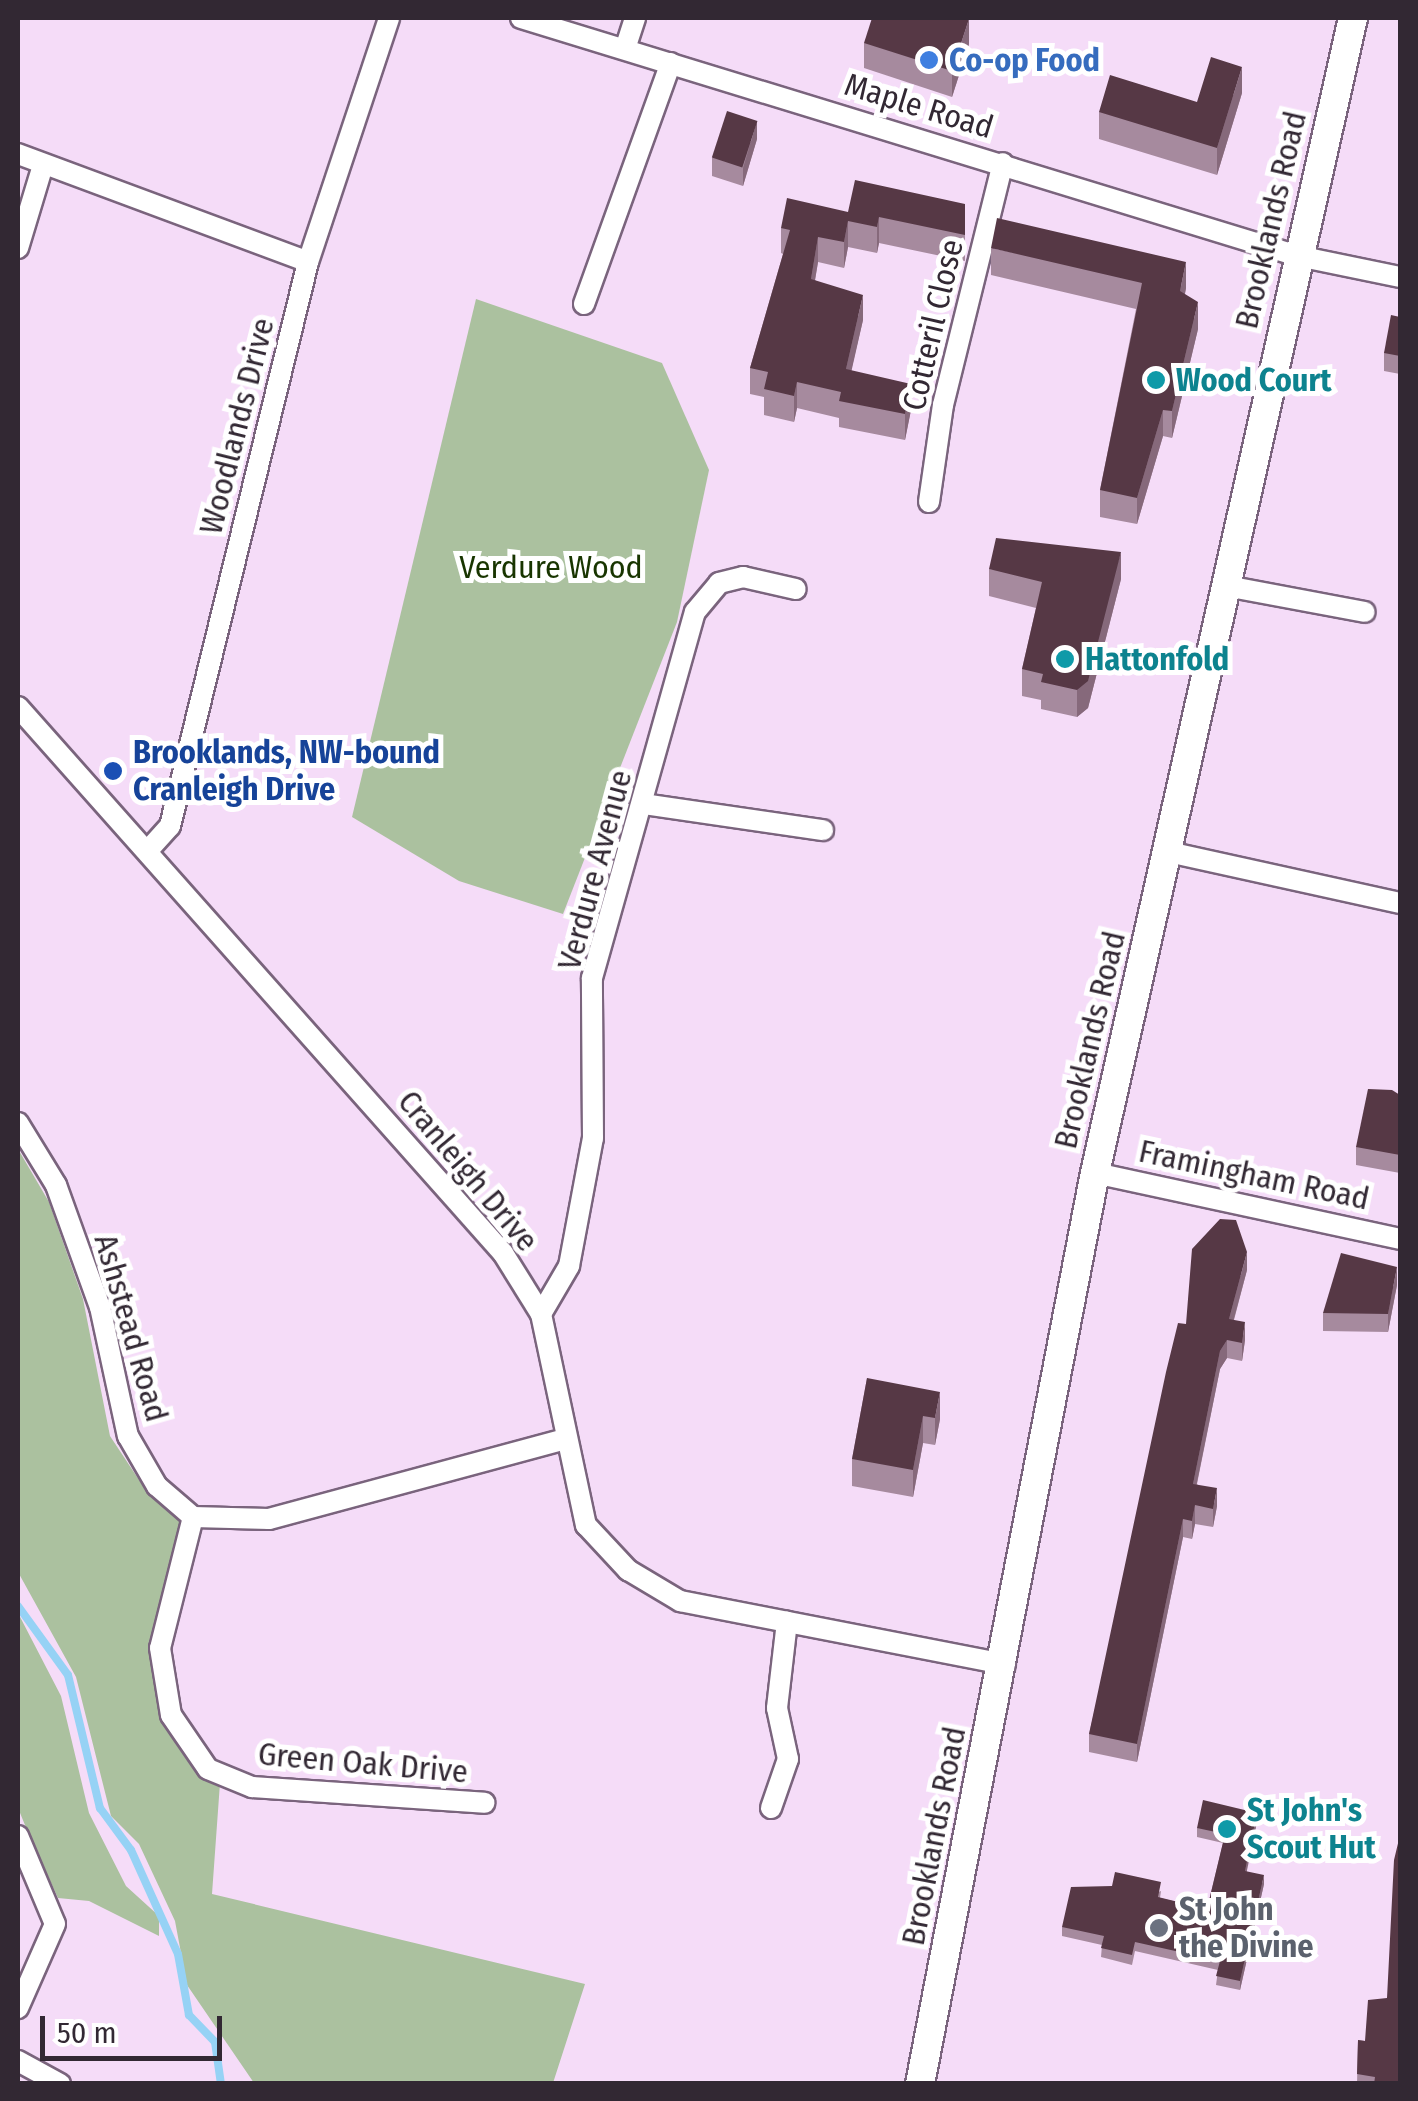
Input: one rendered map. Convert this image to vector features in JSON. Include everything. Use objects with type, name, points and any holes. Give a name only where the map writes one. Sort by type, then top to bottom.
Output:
[{"type":"street","name":"Woodlands Drive","points":[[151,846],[170,826],[308,262],[388,18]]},
{"type":"street","name":"Maple Road","points":[[521,18],[1298,256],[1400,277]]},
{"type":"street","points":[[625,48],[635,18]]},
{"type":"street","name":"Brooklands Road","points":[[920,2084],[1096,1173],[1353,18]]},
{"type":"street","points":[[584,304],[672,63]]},
{"type":"street","points":[[18,154],[308,262]]},
{"type":"street","name":"Cotteril Close","points":[[929,502],[943,404],[1004,164]]},
{"type":"street","points":[[18,248],[43,165]]},
{"type":"street","name":"Verdure Avenue","points":[[540,1314],[568,1266],[598,1096],[592,978],[695,612],[731,580],[796,589]]},
{"type":"street","points":[[1226,586],[1364,612]]},
{"type":"street","name":"Cranleigh Drive","points":[[18,707],[151,846],[503,1253],[540,1314],[586,1525],[628,1570],[680,1601],[1004,1664]]},
{"type":"street","points":[[644,804],[824,830]]},
{"type":"street","points":[[1168,852],[1400,903]]},
{"type":"street","name":"Ashstead Road","points":[[18,1122],[56,1185],[100,1307],[128,1436],[157,1486],[192,1517]]},
{"type":"street","name":"Framingham Road","points":[[1096,1173],[1400,1239]]},
{"type":"street","points":[[192,1517],[268,1519],[566,1439]]},
{"type":"street","name":"Green Oak Drive","points":[[192,1517],[160,1648],[171,1715],[208,1769],[252,1787],[484,1804]]},
{"type":"street","points":[[771,1808],[788,1758],[777,1708],[788,1622]]},
{"type":"street","points":[[18,1836],[54,1924],[18,2008]]},
{"type":"street","points":[[18,2061],[60,2084]]},
{"type":"green space","name":"Verdure Wood","points":[[476,299],[662,363],[709,470],[677,622],[563,914],[459,881],[352,817]]},
{"type":"green space","points":[[18,1149],[49,1202],[83,1299],[110,1436],[147,1492],[184,1520],[151,1658],[178,1746],[220,1783],[212,1894],[585,1984],[553,2083],[254,2083],[187,1985],[175,1921],[139,1844],[111,1816],[76,1677],[18,1572]]},
{"type":"green space","points":[[18,1613],[61,1696],[89,1813],[126,1886],[159,1916],[159,1936],[89,1901],[58,1898],[27,1830],[18,1808]]},
{"type":"building","points":[[872,18],[969,19],[952,71],[864,43]]},
{"type":"building","points":[[1211,57],[1242,67],[1217,148],[1099,112],[1110,75],[1197,102]]},
{"type":"building","points":[[727,111],[757,121],[742,167],[712,158]]},
{"type":"building","points":[[855,180],[965,204],[965,235],[879,217],[877,227],[848,221],[844,242],[818,237],[811,279],[863,295],[846,369],[911,384],[905,414],[839,401],[841,392],[797,382],[794,396],[764,389],[768,372],[750,368],[790,230],[781,228],[787,198],[848,212]]},
{"type":"building","name":"Wood Court","points":[[997,218],[1186,262],[1180,291],[1198,302],[1172,411],[1163,410],[1137,498],[1100,490],[1142,283],[991,248]]},
{"type":"building","points":[[1391,315],[1400,317],[1400,356],[1384,353]]},
{"type":"building","name":"Hattonfold","points":[[996,538],[1121,552],[1088,681],[1077,690],[1041,682],[1043,674],[1022,669],[1042,582],[989,569]]},
{"type":"building","points":[[1368,1089],[1392,1090],[1400,1095],[1400,1155],[1356,1147]]},
{"type":"building","points":[[1220,1219],[1236,1220],[1247,1252],[1229,1319],[1245,1322],[1242,1343],[1227,1340],[1220,1351],[1193,1484],[1217,1488],[1213,1509],[1195,1505],[1192,1521],[1183,1519],[1137,1744],[1089,1734],[1166,1372],[1178,1323],[1186,1324],[1192,1249]]},
{"type":"building","points":[[1341,1253],[1397,1267],[1388,1314],[1323,1313]]},
{"type":"building","points":[[867,1378],[940,1392],[935,1418],[923,1416],[913,1470],[852,1459]]},
{"type":"building","name":"St John the Divine","points":[[1203,1800],[1257,1813],[1245,1871],[1264,1875],[1240,1981],[1216,1976],[1220,1961],[1135,1942],[1132,1955],[1101,1948],[1104,1936],[1062,1927],[1071,1887],[1112,1886],[1115,1872],[1161,1882],[1158,1897],[1207,1909],[1225,1834],[1197,1828]]},
{"type":"building","points":[[1400,1835],[1400,2084],[1374,2084],[1375,2077],[1357,2074],[1358,2040],[1365,2041],[1368,2000],[1387,1998],[1394,1860]]},
{"type":"waterway","points":[[18,1606],[68,1675],[100,1808],[131,1850],[178,1954],[189,2015],[215,2042],[221,2084]]},
{"type":"place","name":"Co-op Food","points":[[929,60]]},
{"type":"place","name":"Wood Court","points":[[1156,380]]},
{"type":"place","name":"Hattonfold","points":[[1065,659]]},
{"type":"place","name":"Brooklands, NW-bound Cranleigh Drive","points":[[113,771]]},
{"type":"place","name":"St John's Scout Hut","points":[[1227,1829]]},
{"type":"place","name":"St John the Divine","points":[[1159,1928]]}]
